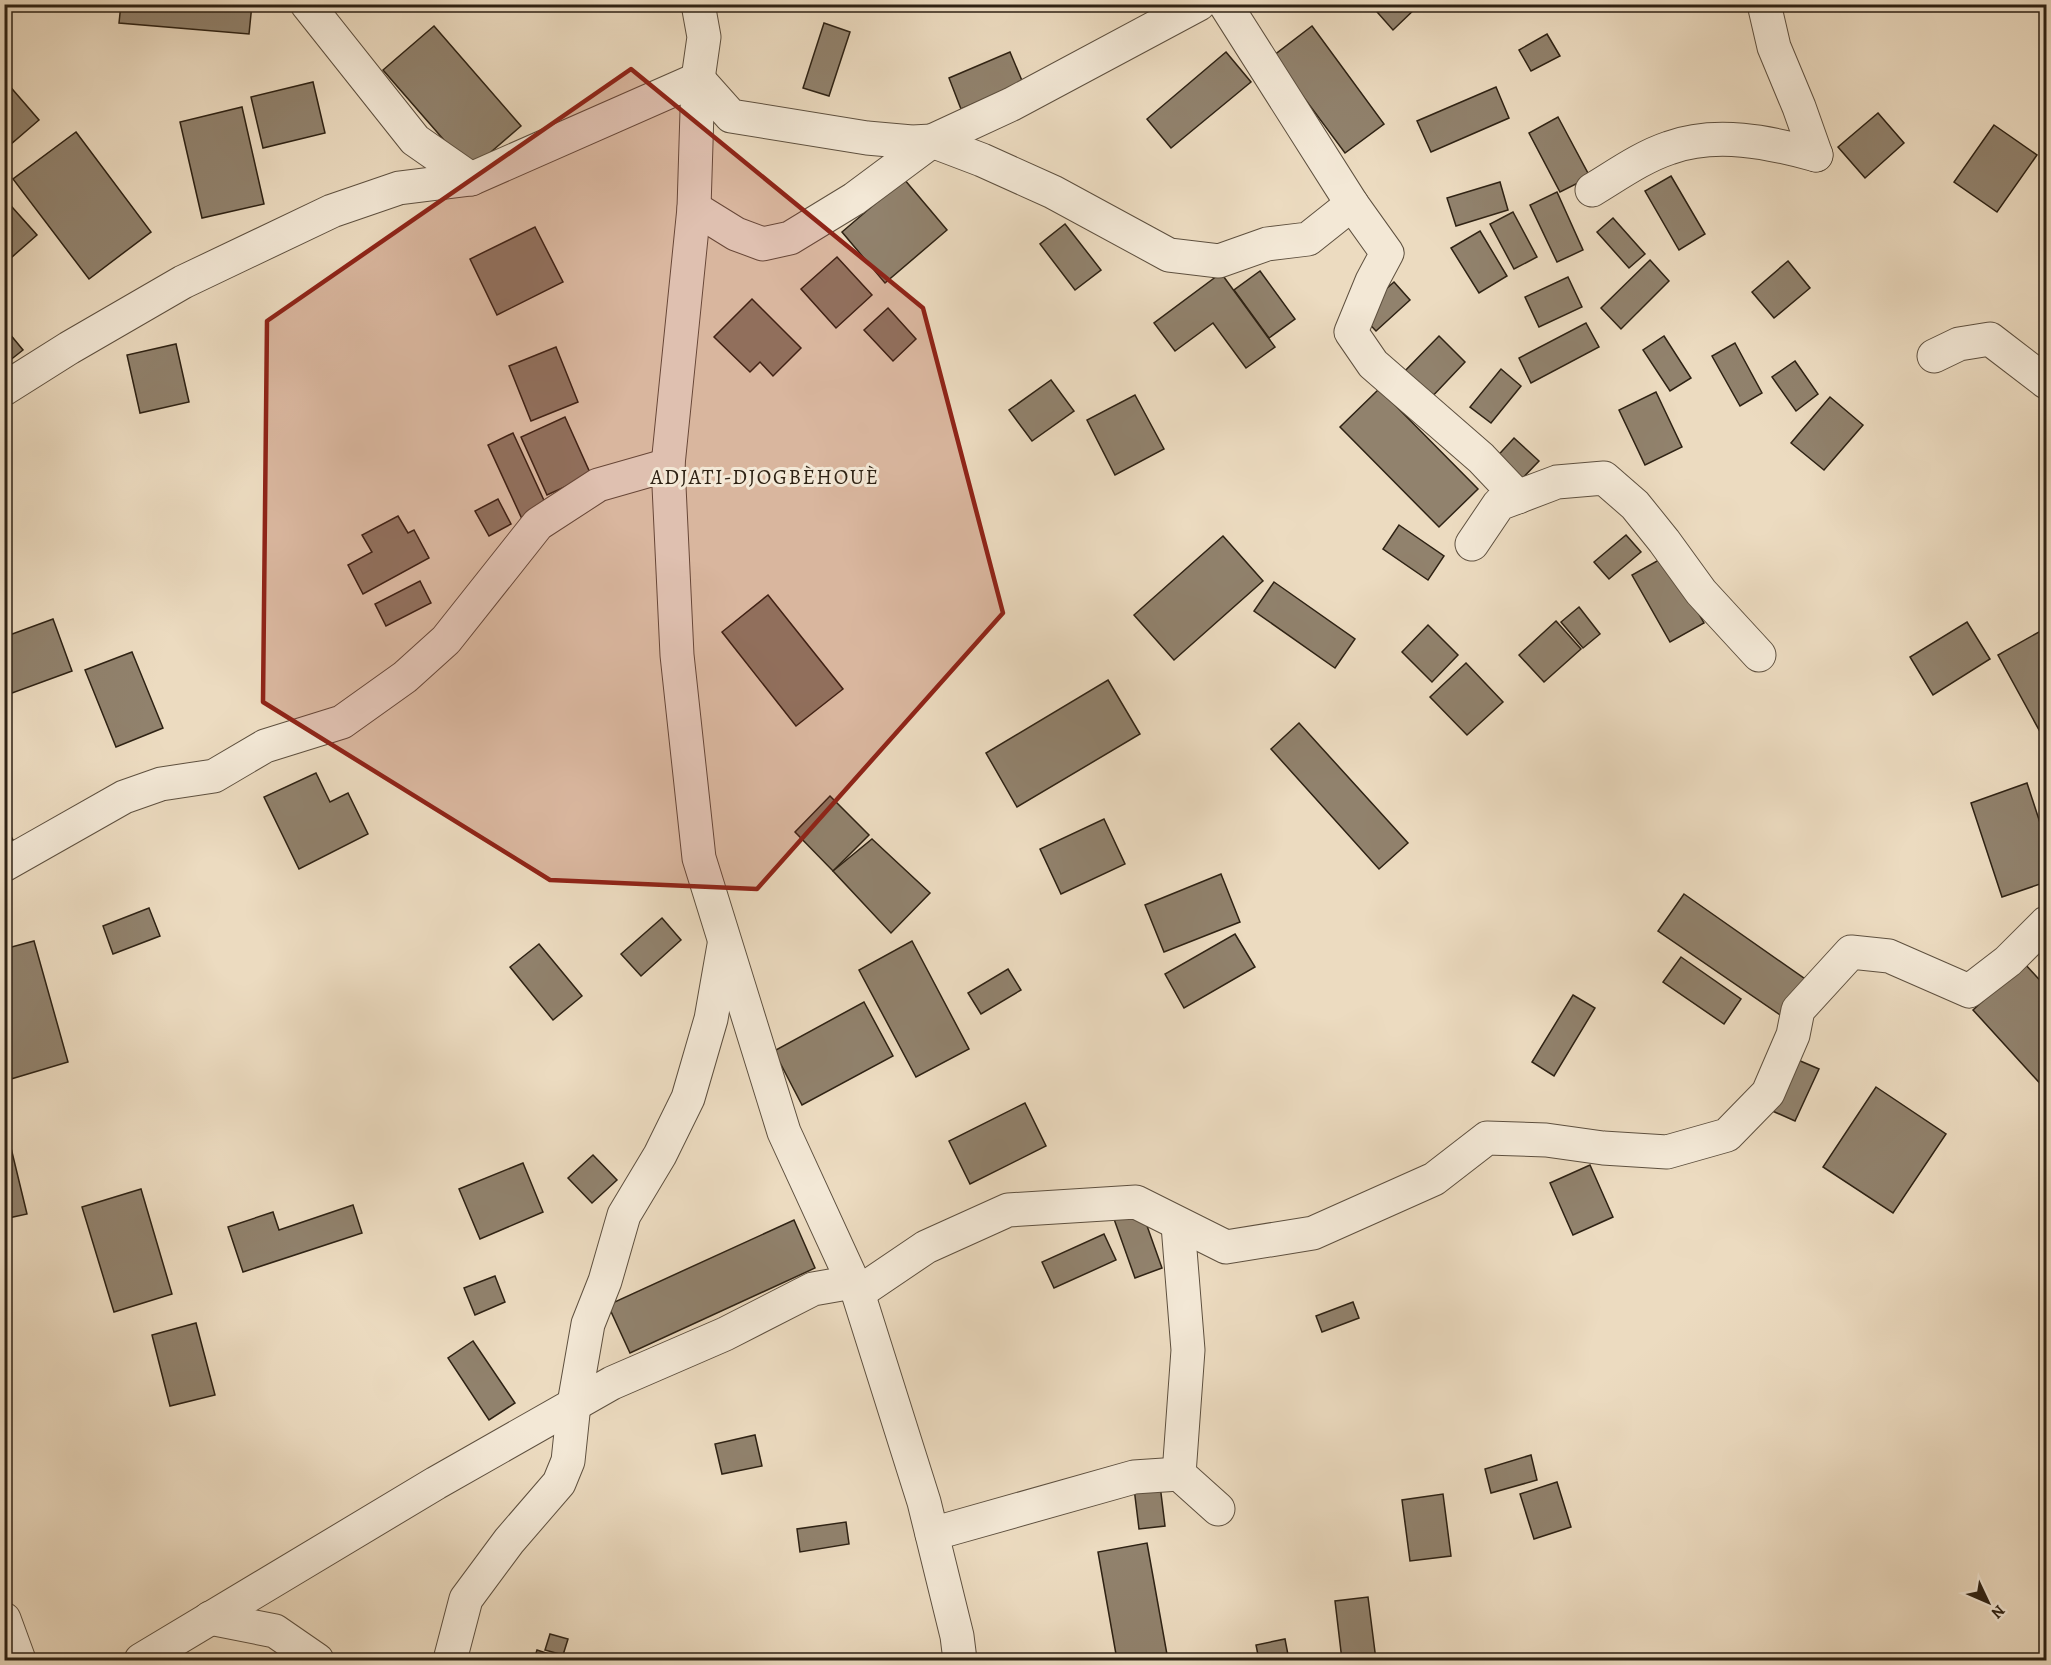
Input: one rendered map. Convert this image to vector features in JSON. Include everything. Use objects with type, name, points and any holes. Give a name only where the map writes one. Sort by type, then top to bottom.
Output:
[{"type":"street","points":[[307,4],[415,140],[471,179]]},
{"type":"street","points":[[698,4],[704,38],[698,79],[694,208],[668,465],[677,655],[699,858],[784,1132],[855,1287],[924,1502],[957,1636],[960,1660]]},
{"type":"street","points":[[694,208],[736,234],[763,244],[790,238],[854,199],[932,141],[1012,104],[1199,4]]},
{"type":"street","points":[[1592,190],[1629,167],[1670,147],[1716,139],[1781,145],[1816,155],[1774,47],[1764,4]]},
{"type":"street","points":[[1239,10],[1352,204],[1387,253],[1372,281],[1351,332],[1373,364],[1482,458],[1518,497]]},
{"type":"street","points":[[4,389],[69,348],[183,282],[332,211],[399,188],[471,179],[698,79]]},
{"type":"street","points":[[698,79],[731,116],[867,138],[912,142],[932,141],[982,160],[1053,192],[1169,255],[1219,261],[1267,243],[1308,239],[1352,204]]},
{"type":"street","points":[[1934,356],[1959,344],[1990,339],[2046,382]]},
{"type":"street","points":[[4,865],[124,797],[161,784],[214,776],[265,746],[342,722],[405,677],[446,640],[538,524],[598,485],[668,465]]},
{"type":"street","points":[[1472,544],[1499,504],[1557,482],[1604,478],[1635,505],[1701,592],[1760,655]]},
{"type":"street","points":[[141,1660],[436,1483],[612,1383],[725,1334],[813,1289],[855,1287],[926,1247],[1008,1210],[1136,1202],[1226,1247],[1313,1233],[1434,1179],[1486,1138],[1546,1140],[1603,1148],[1667,1152],[1727,1135],[1768,1093],[1793,1035],[1798,1010],[1851,952],[1889,956],[1969,991],[2008,961],[2046,923]]},
{"type":"street","points":[[450,1660],[466,1599],[508,1541],[559,1483],[568,1461],[574,1404],[588,1324],[605,1281],[624,1215],[660,1155],[688,1098],[711,1019],[724,940]]},
{"type":"street","points":[[1178,1225],[1188,1350],[1179,1474]]},
{"type":"street","points":[[932,1534],[1134,1477],[1179,1474],[1218,1509]]},
{"type":"street","points":[[4,1618],[19,1660]]},
{"type":"street","points":[[210,1618],[275,1631],[317,1660]]},
{"type":"highlighted area","points":[[631,69],[923,308],[1003,613],[757,889],[550,880],[263,702],[267,321]]},
{"type":"building","points":[[121,4],[252,4],[249,34],[119,23]]},
{"type":"building","points":[[1370,4],[1420,4],[1393,30]]},
{"type":"building","points":[[824,23],[850,32],[829,96],[803,88]]},
{"type":"building","points":[[434,26],[521,126],[470,170],[383,70]]},
{"type":"building","points":[[1312,26],[1384,124],[1345,153],[1273,56]]},
{"type":"building","points":[[1547,34],[1560,56],[1531,71],[1519,50]]},
{"type":"building","points":[[1010,52],[1023,83],[961,109],[949,78]]},
{"type":"building","points":[[1226,52],[1251,82],[1171,148],[1147,119]]},
{"type":"building","points":[[313,82],[325,133],[263,148],[251,97]]},
{"type":"building","points":[[7,83],[39,120],[4,150],[4,85]]},
{"type":"building","points":[[1496,87],[1509,118],[1431,152],[1417,121]]},
{"type":"building","points":[[242,107],[264,204],[202,218],[180,122]]},
{"type":"building","points":[[1878,113],[1904,143],[1865,178],[1838,147]]},
{"type":"building","points":[[1558,117],[1590,177],[1560,192],[1529,133]]},
{"type":"building","points":[[1994,125],[2037,155],[1997,212],[1954,182]]},
{"type":"building","points":[[76,132],[151,232],[89,279],[13,179]]},
{"type":"building","points":[[1671,176],[1705,234],[1679,250],[1645,191]]},
{"type":"building","points":[[904,179],[947,230],[885,283],[842,232]]},
{"type":"building","points":[[1500,182],[1508,210],[1456,226],[1447,198]]},
{"type":"building","points":[[1557,192],[1583,250],[1557,262],[1530,205]]},
{"type":"building","points":[[4,198],[37,235],[4,264]]},
{"type":"building","points":[[1513,212],[1537,257],[1514,269],[1490,224]]},
{"type":"building","points":[[1613,218],[1645,254],[1629,268],[1597,232]]},
{"type":"building","points":[[1065,224],[1101,270],[1075,290],[1040,244]]},
{"type":"building","points":[[535,227],[563,282],[497,315],[470,259]]},
{"type":"building","points":[[1480,231],[1507,276],[1479,293],[1451,248]]},
{"type":"building","points":[[837,257],[872,295],[836,328],[801,289]]},
{"type":"building","points":[[1650,260],[1669,281],[1621,329],[1601,308]]},
{"type":"building","points":[[1788,261],[1810,288],[1774,318],[1752,292]]},
{"type":"building","points":[[1260,271],[1295,319],[1269,338],[1234,290]]},
{"type":"building","points":[[1221,273],[1275,347],[1246,368],[1213,323],[1175,351],[1154,323]]},
{"type":"building","points":[[1568,277],[1582,307],[1539,327],[1525,297]]},
{"type":"building","points":[[1394,282],[1410,300],[1376,331],[1359,313]]},
{"type":"building","points":[[752,299],[801,348],[773,376],[760,362],[750,372],[714,337]]},
{"type":"building","points":[[888,308],[916,339],[893,361],[864,330]]},
{"type":"building","points":[[1586,323],[1599,347],[1531,383],[1519,358]]},
{"type":"building","points":[[4,327],[23,350],[4,365]]},
{"type":"building","points":[[1439,336],[1465,362],[1428,401],[1401,375]]},
{"type":"building","points":[[1664,336],[1691,378],[1670,391],[1643,350]]},
{"type":"building","points":[[1735,343],[1762,393],[1740,406],[1712,356]]},
{"type":"building","points":[[176,344],[189,402],[140,413],[127,355]]},
{"type":"building","points":[[556,347],[578,402],[531,421],[509,366]]},
{"type":"building","points":[[1795,361],[1818,394],[1796,411],[1772,377]]},
{"type":"building","points":[[1501,369],[1521,386],[1491,423],[1470,407]]},
{"type":"building","points":[[1051,380],[1074,411],[1032,441],[1009,410]]},
{"type":"building","points":[[1379,389],[1478,489],[1439,527],[1340,427]]},
{"type":"building","points":[[1656,392],[1682,447],[1645,465],[1619,410]]},
{"type":"building","points":[[1135,395],[1164,449],[1115,475],[1087,420]]},
{"type":"building","points":[[1830,397],[1863,425],[1824,470],[1791,443]]},
{"type":"building","points":[[565,417],[591,475],[547,495],[521,437]]},
{"type":"building","points":[[513,433],[547,507],[522,519],[488,445]]},
{"type":"building","points":[[1514,438],[1539,461],[1516,485],[1492,462]]},
{"type":"building","points":[[498,499],[511,524],[489,536],[475,511]]},
{"type":"building","points":[[398,516],[408,533],[414,530],[429,558],[363,594],[348,565],[372,552],[362,535]]},
{"type":"building","points":[[1399,525],[1444,556],[1428,580],[1383,549]]},
{"type":"building","points":[[1626,535],[1641,552],[1609,579],[1594,562]]},
{"type":"building","points":[[1223,536],[1263,581],[1174,660],[1134,615]]},
{"type":"building","points":[[1666,556],[1704,623],[1670,642],[1632,575]]},
{"type":"building","points":[[420,581],[431,603],[386,626],[375,604]]},
{"type":"building","points":[[1274,582],[1355,639],[1335,668],[1254,611]]},
{"type":"building","points":[[768,595],[843,689],[796,726],[722,632]]},
{"type":"building","points":[[1579,607],[1600,634],[1583,648],[1561,622]]},
{"type":"building","points":[[53,619],[72,671],[4,696],[4,637]]},
{"type":"building","points":[[1556,621],[1581,649],[1544,682],[1519,655]]},
{"type":"building","points":[[1967,622],[1990,659],[1933,695],[1910,657]]},
{"type":"building","points":[[1428,625],[1458,655],[1432,682],[1402,652]]},
{"type":"building","points":[[2046,628],[2046,738],[2044,739],[1998,655]]},
{"type":"building","points":[[132,652],[163,728],[116,747],[85,670]]},
{"type":"building","points":[[1466,663],[1503,702],[1467,735],[1430,697]]},
{"type":"building","points":[[1108,680],[1140,734],[1017,807],[986,753]]},
{"type":"building","points":[[1299,723],[1408,843],[1379,869],[1271,749]]},
{"type":"building","points":[[316,773],[330,802],[348,793],[368,834],[299,869],[264,797]]},
{"type":"building","points":[[2027,783],[2046,841],[2046,882],[2002,897],[1971,803]]},
{"type":"building","points":[[830,796],[869,835],[833,871],[795,832]]},
{"type":"building","points":[[1104,819],[1125,864],[1061,894],[1040,849]]},
{"type":"building","points":[[4,823],[14,842],[4,847]]},
{"type":"building","points":[[872,839],[930,893],[891,933],[833,871]]},
{"type":"building","points":[[1221,874],[1240,922],[1164,952],[1145,905]]},
{"type":"building","points":[[1684,894],[1808,981],[1783,1017],[1658,931]]},
{"type":"building","points":[[149,908],[160,936],[113,954],[103,926]]},
{"type":"building","points":[[662,918],[681,940],[641,976],[621,954]]},
{"type":"building","points":[[1235,934],[1255,967],[1184,1008],[1165,974]]},
{"type":"building","points":[[34,941],[68,1062],[11,1079],[4,1054],[4,949]]},
{"type":"building","points":[[912,941],[969,1049],[916,1077],[859,970]]},
{"type":"building","points":[[539,944],[582,996],[553,1020],[510,967]]},
{"type":"building","points":[[1681,957],[1741,999],[1724,1024],[1663,982]]},
{"type":"building","points":[[2024,963],[2046,987],[2046,1090],[1973,1010]]},
{"type":"building","points":[[1008,969],[1021,990],[981,1014],[968,993]]},
{"type":"building","points":[[1573,995],[1595,1008],[1554,1076],[1532,1062]]},
{"type":"building","points":[[864,1002],[893,1056],[802,1105],[774,1051]]},
{"type":"building","points":[[1791,1057],[1819,1069],[1795,1121],[1768,1109]]},
{"type":"building","points":[[1876,1087],[1946,1134],[1893,1213],[1823,1167]]},
{"type":"building","points":[[1025,1103],[1046,1146],[970,1184],[949,1141]]},
{"type":"building","points":[[4,1119],[27,1214],[4,1219]]},
{"type":"building","points":[[593,1155],[617,1180],[592,1203],[568,1178]]},
{"type":"building","points":[[523,1163],[543,1212],[480,1239],[459,1189]]},
{"type":"building","points":[[1590,1165],[1613,1217],[1573,1235],[1550,1183]]},
{"type":"building","points":[[141,1189],[172,1294],[114,1312],[82,1207]]},
{"type":"building","points":[[353,1205],[362,1233],[243,1272],[228,1227],[273,1212],[279,1230]]},
{"type":"building","points":[[1141,1209],[1162,1268],[1135,1278],[1114,1219]]},
{"type":"building","points":[[794,1220],[815,1268],[630,1353],[608,1305]]},
{"type":"building","points":[[1104,1234],[1116,1260],[1054,1288],[1042,1262]]},
{"type":"building","points":[[495,1276],[505,1302],[475,1315],[464,1288]]},
{"type":"building","points":[[1353,1302],[1359,1318],[1322,1332],[1316,1316]]},
{"type":"building","points":[[196,1323],[215,1395],[170,1406],[152,1335]]},
{"type":"building","points":[[473,1341],[515,1403],[489,1420],[448,1358]]},
{"type":"building","points":[[755,1435],[762,1466],[722,1474],[715,1444]]},
{"type":"building","points":[[1531,1455],[1537,1480],[1491,1493],[1485,1469]]},
{"type":"building","points":[[1557,1482],[1571,1527],[1534,1539],[1520,1494]]},
{"type":"building","points":[[1160,1485],[1165,1526],[1139,1529],[1134,1488]]},
{"type":"building","points":[[1443,1494],[1451,1556],[1410,1561],[1402,1500]]},
{"type":"building","points":[[846,1522],[849,1544],[800,1552],[797,1529]]},
{"type":"building","points":[[1147,1543],[1168,1660],[1117,1660],[1098,1552]]},
{"type":"building","points":[[1368,1597],[1376,1660],[1342,1660],[1335,1601]]},
{"type":"building","points":[[550,1634],[568,1639],[563,1655],[545,1650]]},
{"type":"building","points":[[1285,1639],[1289,1660],[1259,1660],[1256,1645]]},
{"type":"building","points":[[537,1650],[561,1658],[560,1660],[534,1660]]},
{"type":"district","name":"ADJATI-DJOGBÈHOUÈ","points":[[765,477]]}]
